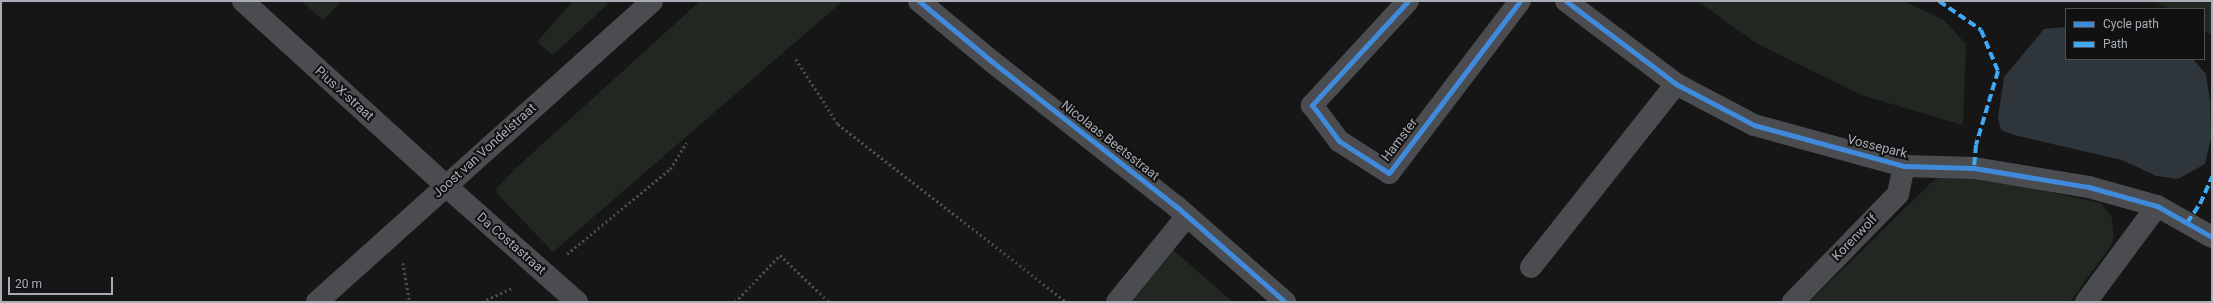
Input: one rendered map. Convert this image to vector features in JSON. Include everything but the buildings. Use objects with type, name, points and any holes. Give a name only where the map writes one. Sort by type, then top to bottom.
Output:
[{"type":"street","name":"Pius X-straat","points":[[243,1],[446,186]]},
{"type":"street","name":"Joost van Vondelstraat","points":[[317,302],[652,1]]},
{"type":"street","name":"Nicolaas Beetsstraat","points":[[919,1],[990,60],[1187,216],[1285,302]]},
{"type":"street","name":"Hamster","points":[[1408,1],[1312,105],[1339,141],[1389,173],[1520,1]]},
{"type":"street","name":"Vossepark","points":[[1566,1],[1676,84],[1754,125],[1904,166],[1974,168],[2018,174],[2089,187],[2157,206],[2212,237]]},
{"type":"street","points":[[1531,267],[1676,84]]},
{"type":"street","name":"Korenwolf","points":[[1793,302],[1898,194],[1904,166]]},
{"type":"street","name":"Da Costastraat","points":[[446,186],[577,302]]},
{"type":"street","points":[[2086,302],[2157,206]]},
{"type":"street","points":[[1117,302],[1187,216]]},
{"type":"path","points":[[796,59],[838,124],[1067,302]]},
{"type":"path","points":[[544,273],[670,170],[686,143]]},
{"type":"path","points":[[735,302],[780,255],[829,302]]},
{"type":"shaded area","points":[[301,1],[342,1],[323,20]]},
{"type":"shaded area","points":[[573,1],[611,1],[553,55],[537,42]]},
{"type":"shaded area","points":[[700,1],[843,1],[553,252],[499,196],[496,189],[516,168]]},
{"type":"shaded area","points":[[1697,1],[1904,1],[1944,20],[1966,44],[1963,125],[1861,95],[1756,43]]},
{"type":"shaded area","points":[[2154,1],[2212,1],[2212,36],[2205,32],[2205,8],[2168,8]]},
{"type":"shaded area","points":[[2065,27],[2065,60],[2194,60],[2206,74],[2210,102],[2211,138],[2205,164],[2178,179],[2156,176],[2122,160],[2014,135],[2001,130],[1998,118],[2004,77],[2044,29]]},
{"type":"shaded area","points":[[1951,176],[2026,187],[2101,203],[2112,218],[2114,238],[2110,247],[2070,302],[1809,302],[1931,183],[1938,178]]},
{"type":"shaded area","points":[[1171,248],[1233,302],[1128,302]]},
{"type":"marked path","points":[[1939,1],[1981,30],[1998,71],[1976,145],[1974,168]]},
{"type":"marked path","points":[[2187,223],[2200,204],[2212,177]]},
{"type":"cycle path","points":[[919,1],[990,60],[1177,207],[1285,302]]},
{"type":"cycle path","points":[[1408,1],[1312,105],[1339,141],[1389,173],[1520,1]]},
{"type":"cycle path","points":[[1566,1],[1676,84],[1754,125],[1904,166],[1974,168],[2089,187],[2157,206],[2212,237]]}]
